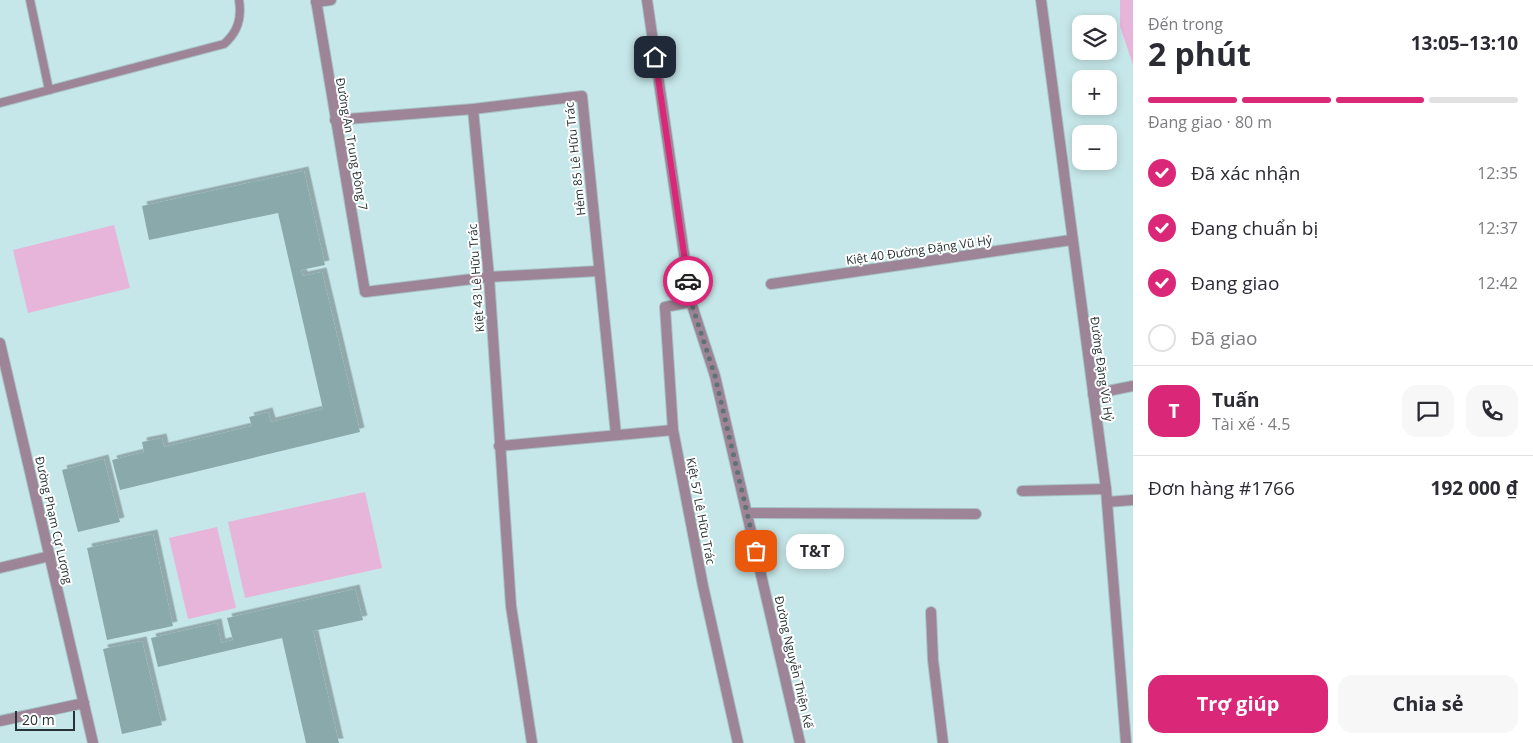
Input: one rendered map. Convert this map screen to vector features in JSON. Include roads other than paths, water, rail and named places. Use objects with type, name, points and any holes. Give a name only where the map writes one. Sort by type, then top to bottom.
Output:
[{"type":"street","points":[[316,1],[331,0]]},
{"type":"street","name":"Đường Nguyễn Thiện Kế","points":[[647,0],[691,302],[715,376],[800,743]]},
{"type":"street","name":"Đường Đặng Vũ Hỷ","points":[[1041,0],[1071,240],[1106,488],[1126,743]]},
{"type":"street","name":"Đường An Trung Đông 7","points":[[316,1],[365,292],[489,277]]},
{"type":"street","name":"Hẻm 85 Lê Hữu Trác","points":[[335,120],[473,109],[582,96],[598,271],[616,435]]},
{"type":"street","name":"Kiệt 43 Lê Hữu Trác","points":[[473,109],[489,277],[511,606],[532,743]]},
{"type":"street","name":"Kiệt 40 Đường Đặng Vũ Hỷ","points":[[771,284],[1071,240]]},
{"type":"street","points":[[489,277],[598,271]]},
{"type":"street","name":"Kiệt 57 Lê Hữu Trác","points":[[691,302],[665,307],[673,430],[703,586],[738,743]]},
{"type":"street","name":"Đường Phạm Cự Lượng","points":[[0,343],[93,743]]},
{"type":"street","points":[[1093,394],[1133,386]]},
{"type":"street","points":[[499,446],[673,430]]},
{"type":"street","points":[[1022,491],[1106,488]]},
{"type":"street","points":[[1107,502],[1133,500]]},
{"type":"street","points":[[747,512],[976,514]]},
{"type":"street","points":[[0,568],[50,556]]},
{"type":"street","points":[[931,612],[934,670],[943,743]]},
{"type":"street","points":[[0,721],[84,703]]},
{"type":"lane","points":[[30,0],[49,90]]},
{"type":"lane","points":[[0,104],[224,44],[232,38],[238,24],[239,0]]},
{"type":"place","name":"T&T","points":[[756,551]]}]
